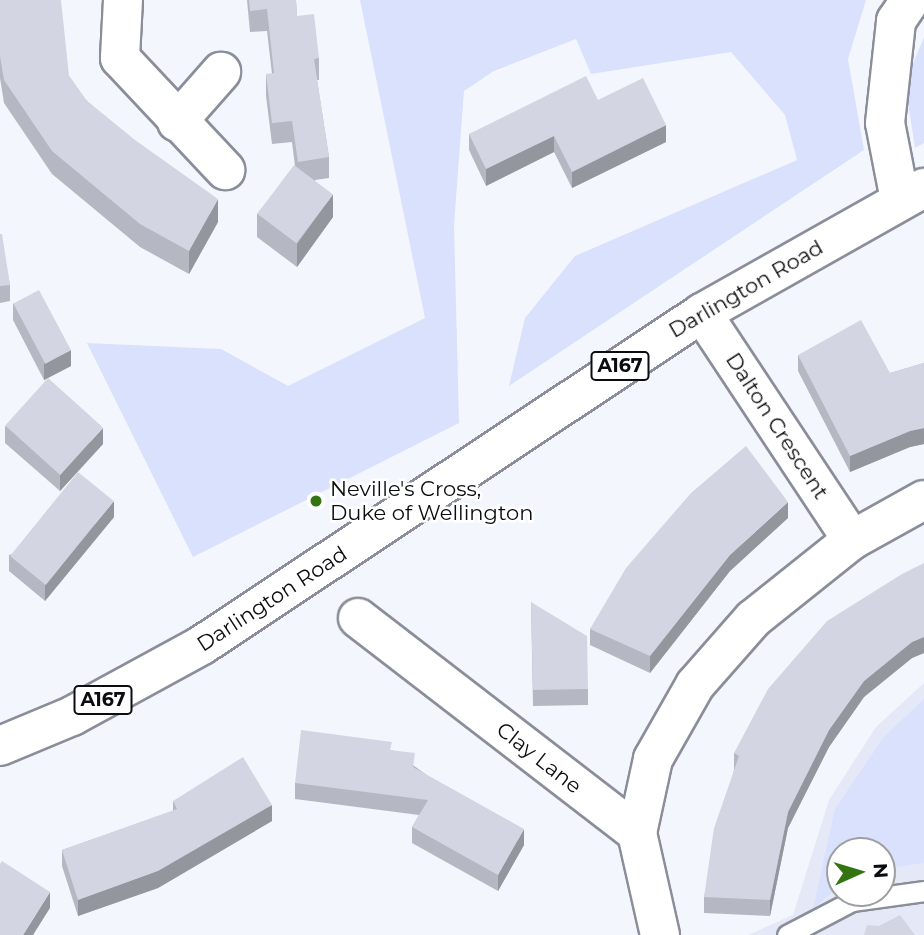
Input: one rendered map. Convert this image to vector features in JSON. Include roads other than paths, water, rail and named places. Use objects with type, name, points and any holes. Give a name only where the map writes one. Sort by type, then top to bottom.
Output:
[{"type":"main road","points":[[123,0],[120,58],[177,122],[225,170]]},
{"type":"main road","points":[[910,0],[896,20],[886,123],[912,194]]},
{"type":"main road","points":[[177,122],[221,72]]},
{"type":"main road","name":"Darlington Road","points":[[0,746],[96,703],[202,645],[702,313],[912,194]]},
{"type":"main road","name":"Dalton Crescent","points":[[702,313],[852,540]]},
{"type":"main road","points":[[660,935],[637,833],[653,759],[695,685],[753,620],[852,540],[924,499]]},
{"type":"main road","name":"Clay Lane","points":[[358,618],[637,833]]},
{"type":"lane","points":[[787,935],[852,901],[924,891]]},
{"type":"place","name":"Neville's Cross, Duke of Wellington","points":[[316,501]]}]
